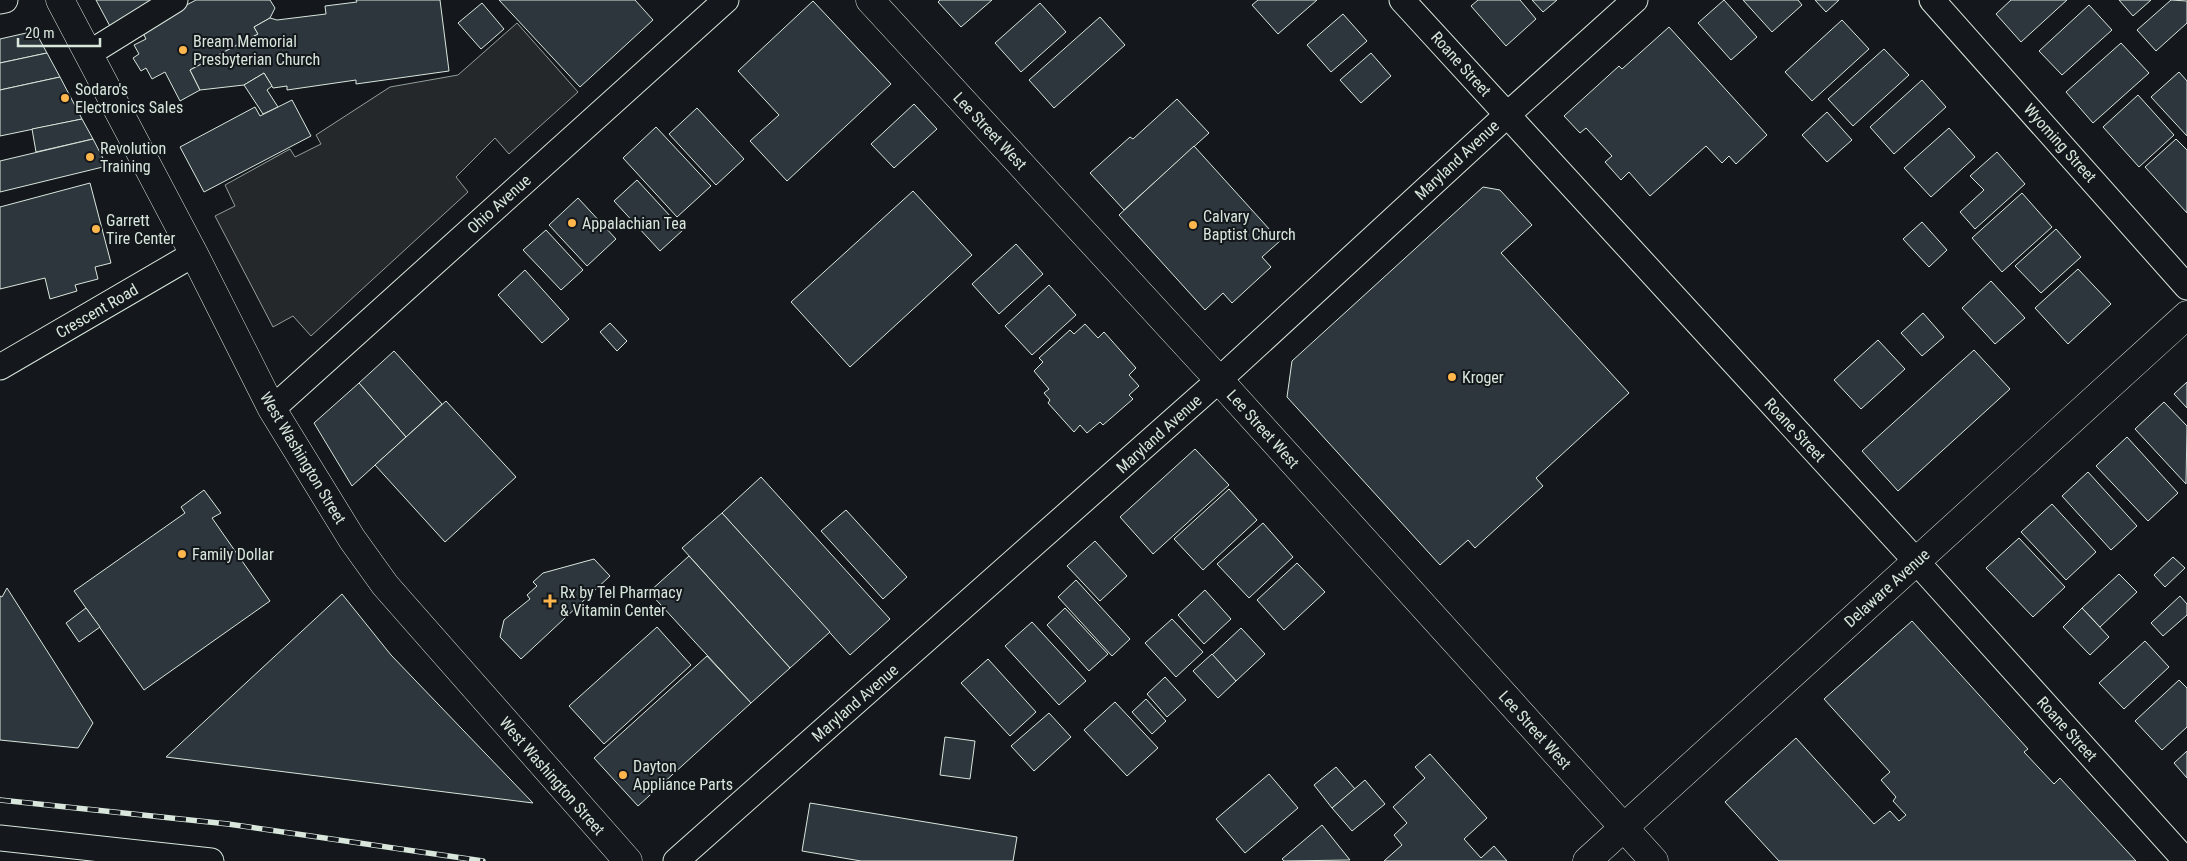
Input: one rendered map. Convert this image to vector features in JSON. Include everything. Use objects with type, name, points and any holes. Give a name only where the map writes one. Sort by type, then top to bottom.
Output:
[{"type":"main road","name":"West Washington Street","points":[[60,0],[194,254],[272,409],[352,539],[385,585],[628,861]]},
{"type":"main road","name":"Lee Street West","points":[[870,0],[1219,380],[1654,861]]},
{"type":"main road","name":"Delaware Avenue","points":[[1587,861],[2187,314]]},
{"type":"street","points":[[0,1],[5,0]]},
{"type":"street","points":[[88,54],[175,0]]},
{"type":"street","name":"Ohio Avenue","points":[[272,409],[726,0]]},
{"type":"street","name":"Roane Street","points":[[1402,0],[1916,561],[2186,861]]},
{"type":"street","name":"Maryland Avenue","points":[[676,861],[1219,380],[1506,114],[1634,0]]},
{"type":"street","name":"Wyoming Street","points":[[1932,0],[2187,287]]},
{"type":"street","name":"Crescent Road","points":[[2,370],[194,254]]},
{"type":"street","points":[[0,838],[210,861]]},
{"type":"shaded area","points":[[517,23],[578,92],[509,154],[495,138],[456,177],[468,192],[311,336],[293,316],[273,327],[215,216],[235,206],[225,185],[290,149],[295,157],[321,144],[316,135],[390,87],[458,75]]},
{"type":"building","points":[[96,0],[159,0],[112,30]]},
{"type":"building","name":"Bream Memorial Presbyterian Church","points":[[196,0],[270,0],[275,8],[270,18],[254,27],[258,34],[190,70],[200,90],[180,101],[165,72],[152,79],[146,68],[141,71],[133,58],[139,54],[134,45],[146,39],[141,29]]},
{"type":"building","points":[[356,0],[440,0],[449,71],[356,84],[356,80],[287,90],[287,86],[273,88],[264,73],[244,85],[200,90],[190,70],[258,34],[254,27],[270,18],[277,20],[326,14],[325,6],[357,2]]},
{"type":"building","points":[[499,0],[635,0],[653,20],[580,87]]},
{"type":"building","points":[[940,0],[992,0],[961,27],[938,2]]},
{"type":"building","points":[[1258,0],[1317,0],[1278,34],[1252,5]]},
{"type":"building","points":[[1478,0],[1520,0],[1536,19],[1506,46],[1471,6]]},
{"type":"building","points":[[1532,0],[1557,0],[1543,12]]},
{"type":"building","points":[[1724,0],[1757,37],[1731,60],[1698,23]]},
{"type":"building","points":[[1743,0],[1798,0],[1802,5],[1772,32]]},
{"type":"building","points":[[1815,0],[1839,0],[1826,12]]},
{"type":"building","points":[[2011,0],[2067,0],[2021,42],[1996,14]]},
{"type":"building","points":[[2119,0],[2151,0],[2133,16]]},
{"type":"building","points":[[2171,0],[2187,1],[2187,23],[2156,51],[2137,30]]},
{"type":"building","points":[[813,1],[891,84],[787,181],[750,141],[779,115],[738,71]]},
{"type":"building","points":[[482,3],[504,29],[481,49],[458,23]]},
{"type":"building","points":[[1040,3],[1066,32],[1021,72],[995,43]]},
{"type":"building","points":[[2089,5],[2112,30],[2062,75],[2039,51]]},
{"type":"building","points":[[1343,14],[1367,41],[1331,72],[1307,45]]},
{"type":"building","points":[[1100,17],[1125,45],[1054,108],[1029,80]]},
{"type":"building","points":[[1842,20],[1869,49],[1812,101],[1785,72]]},
{"type":"building","points":[[1669,27],[1767,135],[1736,164],[1729,156],[1722,163],[1706,146],[1650,196],[1629,172],[1621,180],[1605,162],[1612,156],[1586,128],[1580,133],[1564,116],[1619,66],[1622,69]]},
{"type":"building","points":[[35,31],[47,53],[0,63],[0,39]]},
{"type":"building","points":[[2121,43],[2149,73],[2093,123],[2066,92]]},
{"type":"building","points":[[1884,49],[1909,75],[1853,126],[1828,99]]},
{"type":"building","points":[[47,53],[60,77],[0,90],[0,63]]},
{"type":"building","points":[[1371,53],[1391,76],[1361,103],[1340,80]]},
{"type":"building","points":[[2179,72],[2187,81],[2187,136],[2151,97]]},
{"type":"building","points":[[264,73],[272,86],[267,90],[278,107],[263,114],[244,85]]},
{"type":"building","points":[[60,77],[82,119],[0,136],[0,90]]},
{"type":"building","points":[[1922,80],[1946,107],[1894,154],[1870,127]]},
{"type":"building","points":[[2138,95],[2174,135],[2139,167],[2103,127]]},
{"type":"building","points":[[1177,99],[1209,133],[1124,210],[1090,173],[1130,137],[1133,139]]},
{"type":"building","points":[[292,100],[311,136],[204,192],[180,147],[255,107],[260,116]]},
{"type":"building","points":[[914,104],[937,129],[894,168],[871,144]]},
{"type":"building","points":[[697,108],[744,159],[716,185],[669,134]]},
{"type":"building","points":[[1827,112],[1852,140],[1827,162],[1802,135]]},
{"type":"building","points":[[82,119],[93,139],[36,152],[32,129]]},
{"type":"building","points":[[656,127],[711,186],[677,217],[623,158]]},
{"type":"building","points":[[1949,128],[1975,157],[1931,197],[1904,168]]},
{"type":"building","points":[[93,139],[107,166],[0,192],[0,161]]},
{"type":"building","points":[[2176,139],[2187,150],[2187,213],[2145,167]]},
{"type":"building","points":[[1194,146],[1280,241],[1262,257],[1271,267],[1232,303],[1223,293],[1205,310],[1119,215]]},
{"type":"building","points":[[1997,152],[2025,184],[1975,229],[1960,212],[1984,190],[1970,176]]},
{"type":"building","points":[[637,180],[683,230],[660,251],[614,201]]},
{"type":"building","points":[[90,183],[111,263],[95,267],[98,279],[75,285],[77,291],[50,299],[45,278],[0,289],[0,207]]},
{"type":"building","name":"Kroger","points":[[1483,187],[1500,190],[1532,225],[1501,253],[1629,393],[1536,478],[1543,486],[1475,548],[1468,540],[1440,565],[1287,397],[1292,361]]},
{"type":"building","points":[[913,191],[972,255],[850,367],[791,302]]},
{"type":"building","points":[[2022,193],[2052,227],[2002,272],[1972,238]]},
{"type":"building","points":[[578,198],[616,239],[587,266],[549,225]]},
{"type":"building","points":[[1922,222],[1947,250],[1929,267],[1903,239]]},
{"type":"building","points":[[2056,229],[2081,257],[2041,293],[2015,266]]},
{"type":"building","points":[[546,230],[583,270],[561,290],[523,250]]},
{"type":"building","points":[[1016,244],[1043,274],[999,314],[972,284]]},
{"type":"building","points":[[2078,269],[2111,304],[2068,344],[2035,308]]},
{"type":"building","points":[[525,270],[569,319],[542,343],[498,295]]},
{"type":"building","points":[[1991,281],[2025,318],[1995,344],[1962,308]]},
{"type":"building","points":[[1049,285],[1076,315],[1032,355],[1005,326]]},
{"type":"building","points":[[1923,313],[1944,337],[1922,356],[1901,333]]},
{"type":"building","points":[[610,323],[627,341],[617,351],[600,332]]},
{"type":"building","points":[[1085,324],[1098,338],[1104,332],[1136,368],[1129,375],[1139,386],[1129,395],[1133,399],[1103,425],[1100,422],[1087,433],[1080,425],[1074,432],[1048,403],[1050,400],[1044,393],[1049,389],[1034,371],[1043,362],[1039,358],[1070,330],[1074,334]]},
{"type":"building","points":[[1878,340],[1905,369],[1861,409],[1834,380]]},
{"type":"building","points":[[1974,350],[2010,389],[1898,491],[1862,451]]},
{"type":"building","points":[[394,351],[442,404],[406,437],[359,383]]},
{"type":"building","points":[[2187,382],[2187,408],[2174,394]]},
{"type":"building","points":[[359,383],[406,437],[352,486],[314,423]]},
{"type":"building","points":[[446,401],[516,477],[445,542],[375,465]]},
{"type":"building","points":[[2164,402],[2187,426],[2186,484],[2135,429]]},
{"type":"building","points":[[2127,437],[2178,493],[2148,521],[2096,466]]},
{"type":"building","points":[[1195,449],[1229,485],[1153,554],[1120,517]]},
{"type":"building","points":[[2088,472],[2137,526],[2111,550],[2062,496]]},
{"type":"building","points":[[761,477],[890,619],[850,655],[722,513]]},
{"type":"building","points":[[1229,489],[1257,520],[1203,570],[1174,539]]},
{"type":"building","name":"Family Dollar","points":[[204,490],[221,513],[212,518],[270,601],[144,690],[74,591],[185,513],[181,507]]},
{"type":"building","points":[[2052,504],[2096,552],[2066,580],[2021,532]]},
{"type":"building","points":[[846,510],[907,577],[883,599],[821,531]]},
{"type":"building","points":[[722,513],[830,632],[790,668],[682,548]]},
{"type":"building","points":[[1263,523],[1293,557],[1249,598],[1217,564]]},
{"type":"building","points":[[2019,538],[2065,587],[2033,617],[1986,568]]},
{"type":"building","points":[[1095,541],[1127,576],[1100,601],[1067,566]]},
{"type":"building","points":[[689,556],[790,668],[751,703],[649,592]]},
{"type":"building","points":[[2173,557],[2185,568],[2165,587],[2154,575]]},
{"type":"building","points":[[594,559],[610,576],[521,659],[500,637],[504,620],[530,599],[527,595],[537,586],[533,582],[543,573]]},
{"type":"building","points":[[1297,563],[1325,592],[1284,630],[1257,600]]},
{"type":"building","points":[[2119,574],[2137,592],[2100,627],[2082,608]]},
{"type":"building","points":[[1076,580],[1130,639],[1112,656],[1058,597]]},
{"type":"building","points":[[7,588],[93,723],[78,748],[0,740],[0,596],[2,597]]},
{"type":"building","points":[[1205,590],[1231,619],[1204,644],[1178,615]]},
{"type":"building","points":[[342,594],[391,655],[533,803],[166,757]]},
{"type":"building","points":[[2180,596],[2187,604],[2187,615],[2163,636],[2151,623]]},
{"type":"building","points":[[86,608],[100,627],[79,642],[66,623]]},
{"type":"building","points":[[1065,608],[1108,654],[1089,671],[1047,625]]},
{"type":"building","points":[[2082,608],[2109,637],[2090,655],[2063,627]]},
{"type":"building","points":[[1172,619],[1203,652],[1176,677],[1145,643]]},
{"type":"building","points":[[1912,621],[2028,749],[2024,752],[2054,784],[2060,778],[2136,861],[1779,861],[1725,802],[1796,738],[1874,824],[1890,811],[1899,821],[1906,815],[1893,801],[1896,797],[1881,780],[1890,772],[1824,699]]},
{"type":"building","points":[[1032,622],[1086,681],[1059,705],[1005,646]]},
{"type":"building","points":[[657,627],[691,665],[604,744],[569,706]]},
{"type":"building","points":[[1241,628],[1265,654],[1236,681],[1212,655]]},
{"type":"building","points":[[2145,641],[2169,667],[2124,709],[2099,683]]},
{"type":"building","points":[[1212,654],[1236,681],[1218,698],[1193,671]]},
{"type":"building","points":[[707,656],[751,703],[638,806],[594,758]]},
{"type":"building","points":[[988,659],[1036,712],[1010,736],[961,683]]},
{"type":"building","points":[[1165,677],[1186,700],[1167,717],[1147,694]]},
{"type":"building","points":[[2179,680],[2187,688],[2187,727],[2162,750],[2135,721]]},
{"type":"building","points":[[1146,699],[1166,721],[1152,734],[1132,712]]},
{"type":"building","points":[[1115,702],[1158,748],[1127,776],[1084,730]]},
{"type":"building","points":[[1049,713],[1071,737],[1034,771],[1011,746]]},
{"type":"building","points":[[945,737],[975,741],[970,779],[940,775]]},
{"type":"building","points":[[2187,751],[2187,778],[2174,763]]},
{"type":"building","points":[[1430,754],[1487,818],[1464,839],[1481,858],[1494,846],[1507,861],[1384,861],[1402,845],[1394,835],[1407,823],[1393,807],[1425,778],[1415,767]]},
{"type":"building","points":[[1336,767],[1355,789],[1332,808],[1314,785]]},
{"type":"building","points":[[1269,774],[1298,808],[1245,853],[1216,819]]},
{"type":"building","points":[[1365,780],[1385,804],[1352,831],[1332,808]]},
{"type":"building","points":[[810,803],[1017,837],[1013,861],[861,861],[802,851]]},
{"type":"building","points":[[1322,825],[1350,860],[1284,861],[1282,859]]},
{"type":"railway","points":[[0,800],[228,824],[483,861]]},
{"type":"place","name":"Bream Memorial Presbyterian Church","points":[[183,50]]},
{"type":"place","name":"Sodaro's Electronics Sales","points":[[65,98]]},
{"type":"place","name":"Revolution Training","points":[[90,157]]},
{"type":"place","name":"Appalachian Tea","points":[[572,223]]},
{"type":"place","name":"Calvary Baptist Church","points":[[1193,225]]},
{"type":"place","name":"Garrett Tire Center","points":[[96,229]]},
{"type":"place","name":"Kroger","points":[[1452,377]]},
{"type":"place","name":"Family Dollar","points":[[182,554]]},
{"type":"place","name":"Rx by Tel Pharmacy & Vitamin Center","points":[[550,601]]},
{"type":"place","name":"Dayton Appliance Parts","points":[[623,775]]}]
